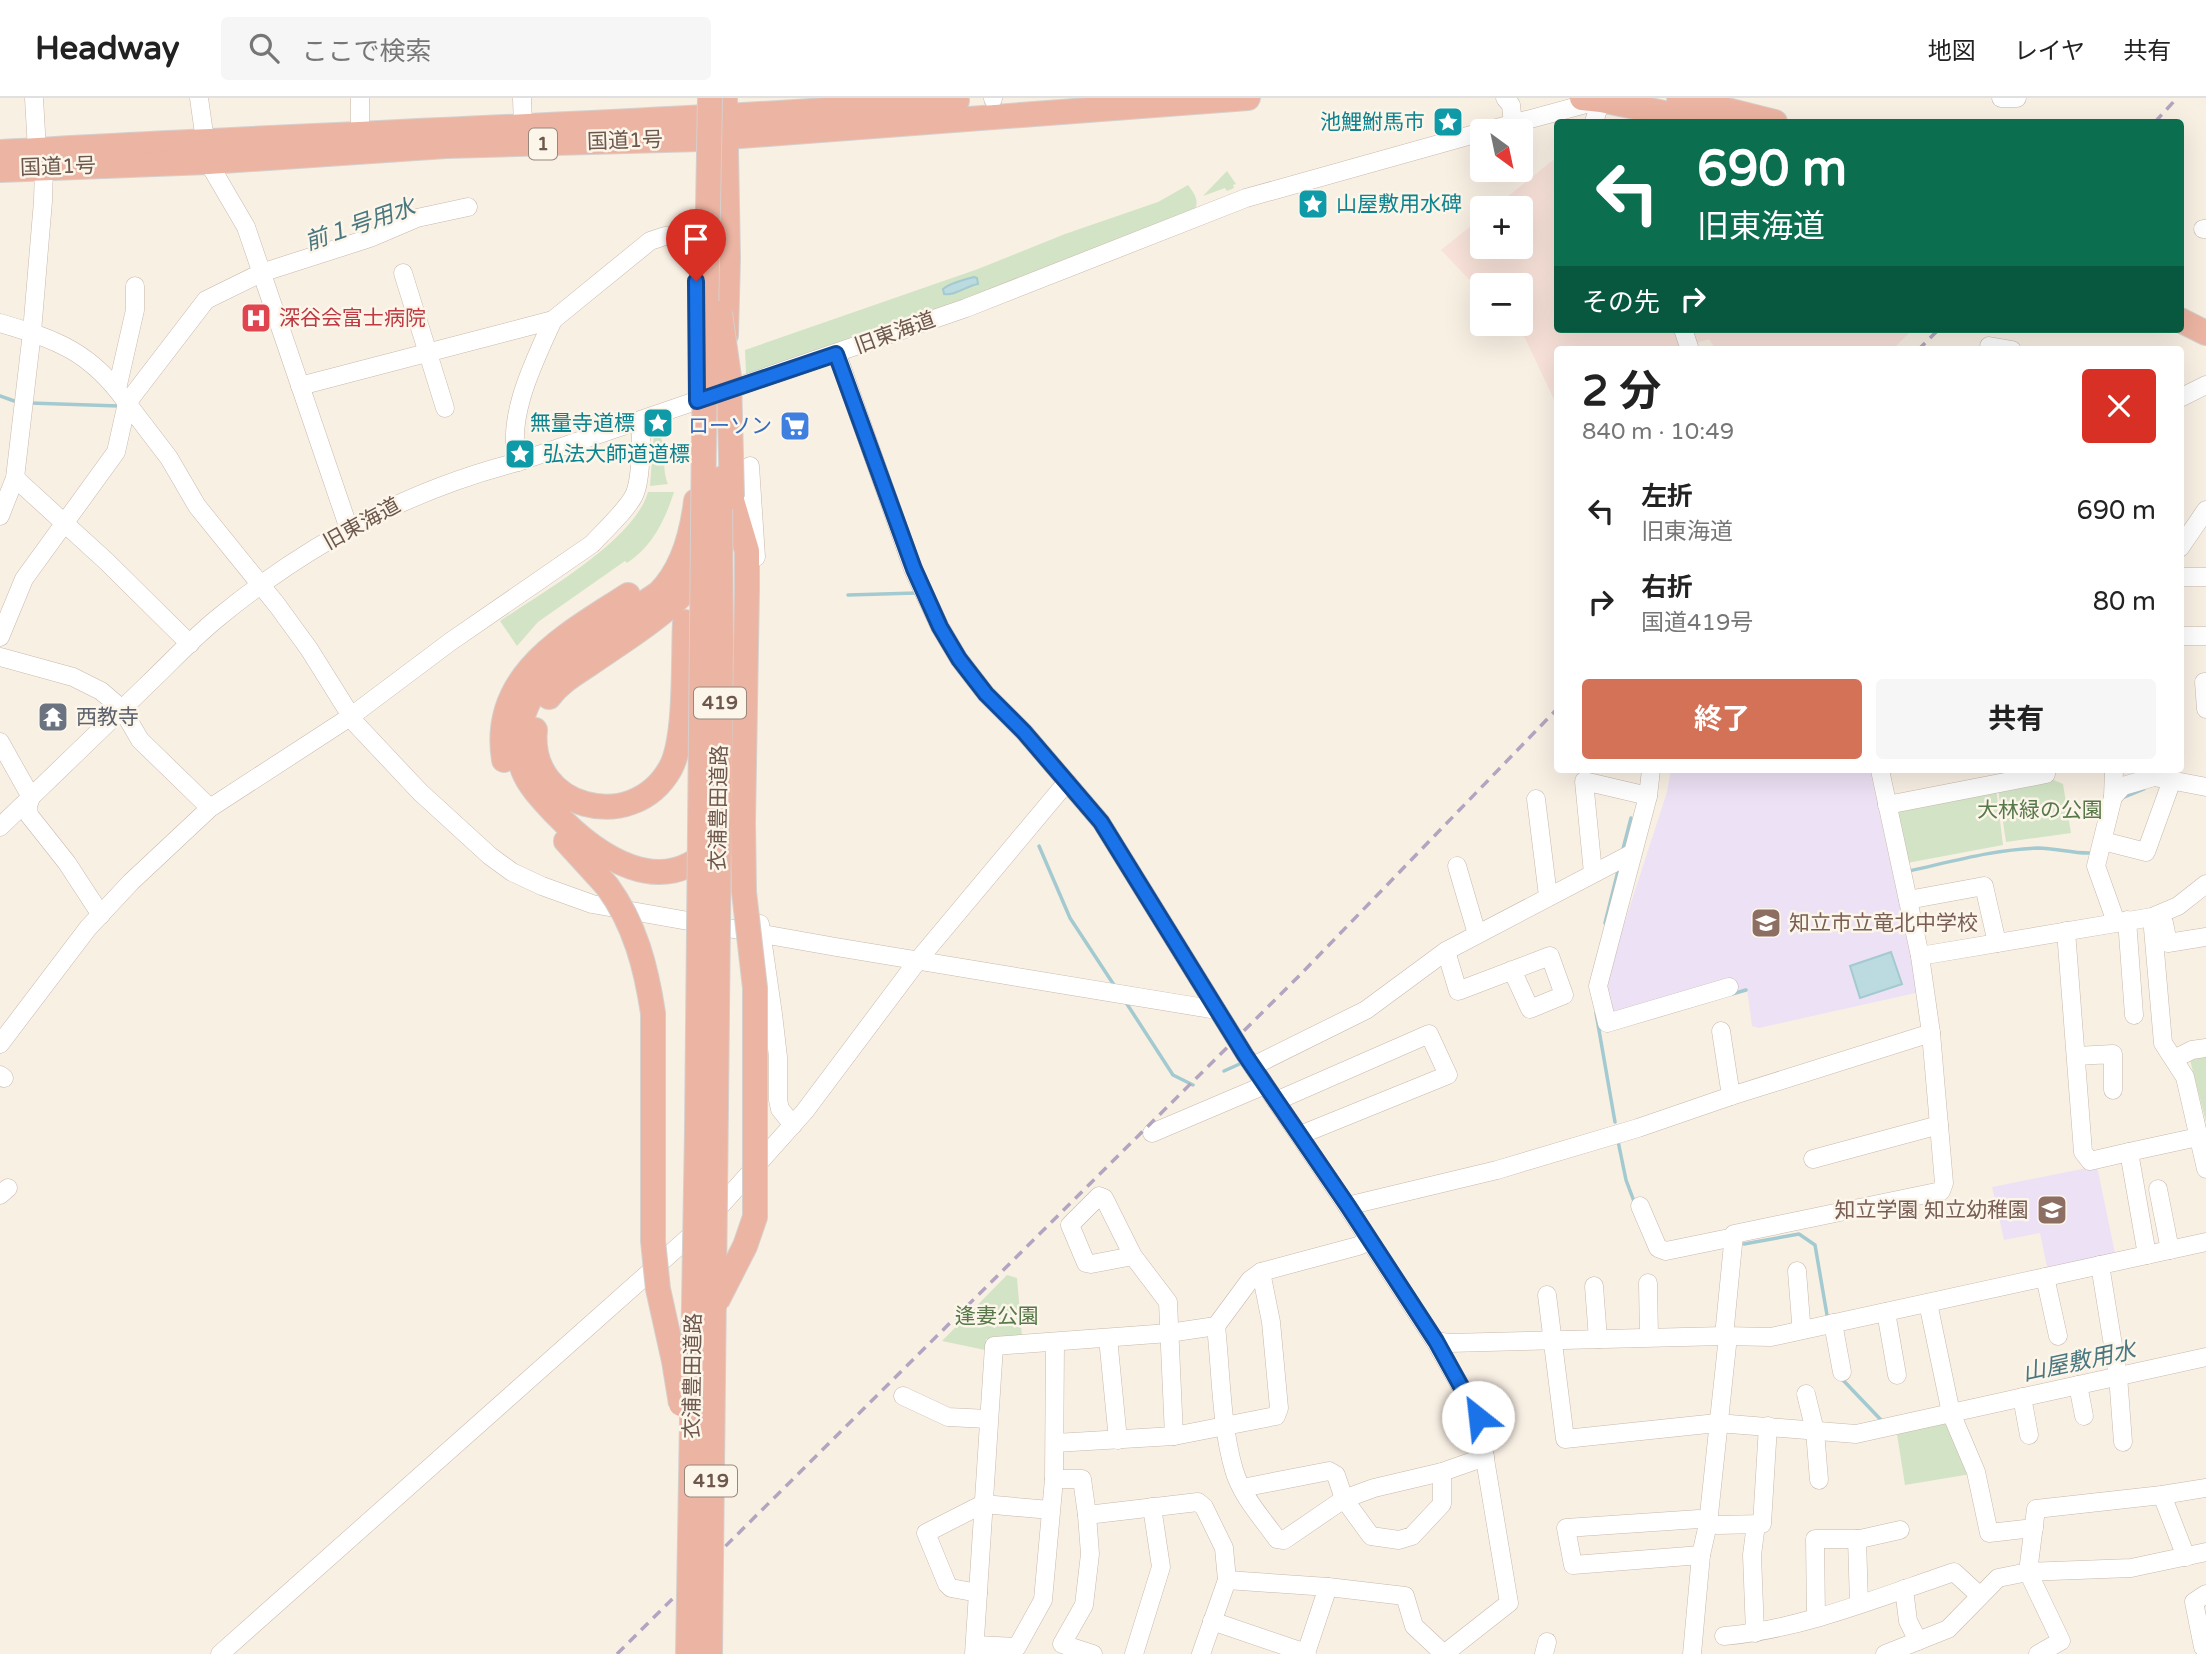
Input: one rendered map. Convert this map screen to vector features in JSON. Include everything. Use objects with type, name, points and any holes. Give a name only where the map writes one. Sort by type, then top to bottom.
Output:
[{"type":"highway","name":"国道1号","points":[[206,152],[360,133],[523,127],[863,103],[1003,98]]},
{"type":"highway","name":"国道1号","points":[[0,152],[40,159],[446,146],[714,113],[1248,98]]},
{"type":"highway","points":[[1679,98],[1765,119]]},
{"type":"highway","points":[[1596,105],[1687,119]]},
{"type":"highway","name":"419","points":[[714,113],[696,236],[697,491],[693,526],[671,580],[659,593],[571,653],[544,680],[531,697],[518,736],[523,771],[542,799],[564,822],[601,853],[628,867],[657,872],[690,864],[712,848],[726,829],[731,813],[735,598],[729,377],[714,313]]},
{"type":"highway","name":"419","points":[[714,113],[728,258],[725,392]]},
{"type":"highway","name":"衣浦豊田道路","points":[[710,1654],[721,644],[714,313],[714,113]]},
{"type":"highway","name":"国道1号","points":[[0,170],[40,159]]},
{"type":"highway","points":[[2184,303],[2206,314]]},
{"type":"highway","name":"衣浦豊田道路","points":[[714,313],[690,401],[685,622],[680,743],[671,767],[659,786],[638,801],[620,807],[583,804],[567,797],[546,777],[535,751],[535,728],[544,704],[554,690],[662,614],[682,597],[700,576],[713,552],[725,516],[725,392]]},
{"type":"highway","name":"衣浦豊田道路","points":[[688,1654],[697,1130],[704,421],[714,313]]},
{"type":"highway","points":[[2184,322],[2206,333]]},
{"type":"highway","name":"衣浦豊田道路","points":[[714,1308],[745,1247],[755,1217],[755,988],[744,892],[743,822],[747,551],[725,483]]},
{"type":"highway","name":"衣浦豊田道路","points":[[681,559],[553,644],[521,680],[504,720],[502,738],[504,759],[517,790],[529,807],[570,845],[607,886],[628,920],[648,976],[653,1013],[653,1241],[658,1289],[674,1361],[691,1474]]},
{"type":"highway","name":"419","points":[[702,1504],[706,1222]]},
{"type":"street","points":[[0,516],[15,478],[32,332],[40,159],[34,98]]},
{"type":"street","points":[[200,98],[206,152],[246,227],[349,528]]},
{"type":"street","points":[[360,98],[360,133]]},
{"type":"street","points":[[522,98],[523,127]]},
{"type":"street","points":[[1505,98],[1511,105],[1512,119]]},
{"type":"street","points":[[2001,98],[2017,98]]},
{"type":"street","name":"旧東海道","points":[[1533,119],[1596,105]]},
{"type":"street","name":"旧東海道","points":[[0,827],[217,618],[261,585],[349,528],[430,489],[519,462],[966,308],[1246,198],[1470,136]]},
{"type":"street","points":[[122,396],[206,300],[261,273],[370,238],[417,218],[468,207]]},
{"type":"street","points":[[300,386],[553,320],[650,241],[665,236],[696,236]]},
{"type":"street","points":[[403,273],[445,408]]},
{"type":"street","points":[[0,637],[24,579],[116,452],[135,310],[135,286]]},
{"type":"street","points":[[519,462],[514,447],[517,422],[531,368],[553,320]]},
{"type":"street","points":[[0,323],[32,332],[76,350],[122,396],[169,458],[197,506],[309,649],[350,717],[420,792],[512,872],[577,900],[1217,1010]]},
{"type":"street","points":[[836,354],[914,569],[940,627],[959,659],[986,694],[1024,732],[1101,822],[1253,1066],[1436,1341],[1478,1417],[1510,1602],[1444,1654],[1415,1626],[1405,1596],[1227,1580]]},
{"type":"street","points":[[2184,396],[2206,385]]},
{"type":"street","points":[[0,1044],[88,928],[131,882],[209,808],[350,717],[450,642],[592,544],[635,493],[642,437],[640,421]]},
{"type":"street","points":[[750,466],[757,600],[753,852],[778,1056],[778,1100],[780,1110],[793,1125]]},
{"type":"street","points":[[15,478],[106,561],[190,644]]},
{"type":"street","points":[[2184,544],[2206,510]]},
{"type":"street","points":[[2184,577],[2206,577]]},
{"type":"street","points":[[2184,636],[2206,636]]},
{"type":"street","points":[[0,657],[73,677],[101,691],[122,709],[140,740],[209,808]]},
{"type":"street","points":[[2206,682],[2206,709]]},
{"type":"street","points":[[0,742],[32,797],[28,806],[29,815],[67,863],[101,915]]},
{"type":"street","points":[[1651,773],[1648,796],[1598,986],[1607,1023],[1729,987]]},
{"type":"street","points":[[1692,1654],[1701,1555],[1708,1524],[1734,1234],[1941,1191],[1944,1183],[1931,1033],[1920,956],[1881,773]]},
{"type":"street","points":[[1887,805],[2046,773]]},
{"type":"street","points":[[2113,773],[2113,797],[2096,866],[2121,921],[2134,1015]]},
{"type":"street","points":[[2113,797],[2123,786],[2154,777],[2206,787]]},
{"type":"street","points":[[2103,841],[2146,852],[2172,780]]},
{"type":"street","points":[[1593,873],[1584,781],[1648,796]]},
{"type":"street","points":[[220,1654],[706,1222],[793,1125],[919,959],[1067,782]]},
{"type":"street","points":[[1536,799],[1548,897]]},
{"type":"street","points":[[1253,1066],[1366,1010],[1446,951],[1631,854]]},
{"type":"street","points":[[1457,866],[1477,934]]},
{"type":"street","points":[[1920,956],[2157,915],[2178,906],[2206,884]]},
{"type":"street","points":[[1908,900],[1984,886],[1997,943]]},
{"type":"street","points":[[2157,915],[2168,943],[2206,937]]},
{"type":"street","points":[[2157,915],[2163,1042],[2185,1077],[2206,1169]]},
{"type":"street","points":[[2066,931],[2085,1156],[2090,1161],[2198,1137]]},
{"type":"street","points":[[1446,951],[1458,991],[1513,970]]},
{"type":"street","points":[[1721,1031],[1731,1096]]},
{"type":"street","points":[[1348,1206],[1497,1170],[1638,1128],[1931,1033]]},
{"type":"street","points":[[1276,1101],[1429,1034],[1448,1075],[1300,1135]]},
{"type":"street","points":[[2174,1059],[2192,1050],[2206,1048]]},
{"type":"street","points":[[2076,1056],[2113,1054],[2113,1090]]},
{"type":"street","points":[[1153,1133],[1265,1084]]},
{"type":"street","points":[[1813,1158],[1939,1125]]},
{"type":"street","points":[[2129,1152],[2147,1255]]},
{"type":"street","points":[[2158,1189],[2170,1250]]},
{"type":"street","points":[[1640,1206],[1658,1248],[1665,1251],[1734,1237]]},
{"type":"street","points":[[1368,1241],[1261,1272],[1250,1280],[1216,1326],[1234,1471],[1242,1488],[1277,1539],[1284,1540],[1344,1499],[1374,1488],[1442,1472],[1485,1457]]},
{"type":"street","points":[[1436,1341],[1771,1337],[2206,1242]]},
{"type":"street","points":[[1133,1256],[1168,1303],[1174,1436]]},
{"type":"street","points":[[2100,1265],[2118,1376],[2123,1442]]},
{"type":"street","points":[[1797,1271],[1801,1322],[1805,1329]]},
{"type":"street","points":[[1055,1443],[1174,1436],[1276,1416],[1279,1408],[1270,1322],[1261,1272]]},
{"type":"street","points":[[2045,1277],[2058,1336]]},
{"type":"street","points":[[1648,1283],[1649,1337]]},
{"type":"street","points":[[1594,1286],[1598,1339]]},
{"type":"street","points":[[1547,1295],[1565,1439],[1717,1423],[1856,1434],[2206,1357]]},
{"type":"street","points":[[1928,1303],[1951,1413],[1976,1472],[1989,1533],[2034,1528]]},
{"type":"street","points":[[1886,1312],[1898,1375]]},
{"type":"street","points":[[1833,1323],[1842,1372]]},
{"type":"street","points":[[1055,1342],[1054,1479],[1044,1600],[1017,1647],[974,1649],[994,1346],[1169,1333],[1216,1326]]},
{"type":"street","points":[[1108,1338],[1118,1440]]},
{"type":"street","points":[[2078,1385],[2084,1416]]},
{"type":"street","points":[[1806,1394],[1815,1431],[1819,1480]]},
{"type":"street","points":[[903,1396],[948,1417],[988,1419]]},
{"type":"street","points":[[2022,1397],[2029,1435]]},
{"type":"street","points":[[1701,1555],[1573,1565],[1566,1528],[1699,1519],[1708,1524],[1762,1524],[1768,1426]]},
{"type":"street","points":[[1242,1488],[1329,1471],[1336,1475],[1344,1499],[1371,1536],[1399,1540],[1412,1536],[1442,1504],[1442,1472]]},
{"type":"street","points":[[1054,1479],[1082,1479],[1090,1554],[1083,1605],[1059,1649],[1093,1654]]},
{"type":"street","points":[[2038,1654],[2061,1640],[2028,1572],[2036,1509],[2206,1488]]},
{"type":"street","points":[[2162,1495],[2186,1557]]},
{"type":"street","points":[[1087,1515],[1198,1502],[1204,1507],[1224,1548],[1227,1580],[1201,1654]]},
{"type":"street","points":[[978,1593],[951,1588],[947,1584],[926,1533],[984,1504],[1050,1510]]},
{"type":"street","points":[[1134,1654],[1161,1567],[1152,1507]]},
{"type":"street","points":[[1755,1633],[1752,1555],[1756,1524]]},
{"type":"street","points":[[1816,1617],[1815,1539],[1857,1539],[1900,1531]]},
{"type":"street","points":[[1857,1539],[1859,1604]]},
{"type":"street","points":[[1885,1654],[1911,1647],[1948,1629],[1998,1578],[2028,1572],[2131,1568],[2206,1552]]},
{"type":"street","points":[[1724,1636],[1755,1633],[1816,1617],[1954,1572],[1979,1595]]},
{"type":"street","points":[[1212,1621],[1307,1654],[1328,1587]]},
{"type":"street","points":[[1904,1589],[1911,1647]]},
{"type":"street","points":[[2206,1594],[2194,1602],[2203,1647],[2206,1648]]},
{"type":"shaded area","points":[[1554,159],[1554,333],[1674,333],[1679,346],[1554,346],[1554,400],[1523,336],[1533,336],[1533,273],[1470,273],[1470,280],[1441,250],[1470,227],[1470,259],[1533,259],[1533,196],[1508,196],[1526,182],[1533,182],[1533,176]]},
{"type":"shaded area","points":[[1692,333],[1909,333],[1896,346],[1713,346],[1709,339],[1696,343]]},
{"type":"shaded area","name":"知立市立竜北中学校","points":[[1670,773],[1871,773],[1894,879],[1898,879],[1920,992],[1759,1028],[1752,1026],[1747,989],[1614,1015],[1604,986],[1667,792]]},
{"type":"shaded area","name":"知立学園 知立幼稚園","points":[[2097,1166],[2116,1258],[2048,1272],[2040,1233],[2004,1240],[1992,1187]]},
{"type":"green space","points":[[1227,171],[1236,184],[1233,185],[1234,188],[1227,191],[1225,188],[1203,196]]},
{"type":"green space","points":[[1188,185],[1197,201],[1193,212],[985,294],[751,375],[746,374],[745,350],[978,269],[1065,234],[1158,202]]},
{"type":"green space","points":[[656,430],[663,444],[668,484],[650,486],[654,431]]},
{"type":"green space","points":[[648,492],[674,492],[662,523],[644,549],[538,622],[517,646],[500,621],[561,581],[606,547],[625,529]]},
{"type":"green space","name":"大林緑の公園","points":[[2054,780],[2063,784],[2071,833],[2006,842],[1998,790]]},
{"type":"green space","points":[[1996,787],[2003,845],[1907,863],[1893,807]]},
{"type":"green space","points":[[2206,1053],[2206,1122],[2189,1056]]},
{"type":"green space","name":"逢妻公園","points":[[1007,1275],[1017,1278],[1022,1336],[986,1339],[985,1350],[942,1341]]},
{"type":"green space","points":[[1944,1418],[1971,1474],[1905,1485],[1896,1428]]},
{"type":"water","points":[[977,278],[978,284],[952,294],[944,294],[943,289],[946,287]]},
{"type":"water","points":[[1891,952],[1902,984],[1860,998],[1850,966]]},
{"type":"waterway","name":"前１号用水","points":[[0,396],[17,402]]},
{"type":"waterway","name":"前１号用水","points":[[30,403],[119,406]]},
{"type":"waterway","points":[[848,595],[916,593]]},
{"type":"waterway","points":[[2122,798],[2144,789]]},
{"type":"waterway","name":"山屋敷用水","points":[[1623,849],[1631,818]]},
{"type":"waterway","points":[[1039,846],[1070,918],[1114,985]]},
{"type":"waterway","points":[[1909,871],[1973,856],[2022,849],[2045,848],[2092,853]]},
{"type":"waterway","name":"山屋敷用水","points":[[1605,923],[1618,871]]},
{"type":"waterway","points":[[1732,994],[1746,990]]},
{"type":"waterway","points":[[1125,1001],[1173,1075],[1193,1085]]},
{"type":"waterway","name":"山屋敷用水","points":[[1596,1013],[1615,1122]]},
{"type":"waterway","points":[[1224,1071],[1244,1062]]},
{"type":"waterway","name":"山屋敷用水","points":[[1618,1141],[1626,1180],[1635,1204]]},
{"type":"waterway","name":"山屋敷用水","points":[[1744,1244],[1799,1234],[1815,1245],[1827,1315]]},
{"type":"waterway","name":"山屋敷用水","points":[[1841,1378],[1882,1421]]},
{"type":"railway","points":[[2158,119],[2177,98]]},
{"type":"railway","points":[[1922,346],[1935,333]]},
{"type":"railway","points":[[617,1654],[1300,975],[1554,712]]},
{"type":"place","name":"池鯉鮒馬市","points":[[1448,122]]},
{"type":"place","name":"山屋敷用水碑","points":[[1313,204]]},
{"type":"place","name":"深谷会富士病院","points":[[256,318]]},
{"type":"place","name":"無量寺道標","points":[[658,423]]},
{"type":"place","name":"ローソン","points":[[795,426]]},
{"type":"place","name":"弘法大師道道標","points":[[520,454]]},
{"type":"place","name":"西教寺","points":[[53,717]]},
{"type":"place","name":"知立市立竜北中学校","points":[[1766,923]]},
{"type":"place","name":"知立学園 知立幼稚園","points":[[2052,1210]]},
{"type":"route","points":[[696,281],[697,401],[836,354],[914,569],[940,627],[959,659],[986,694],[1024,732],[1101,822],[1245,1055],[1436,1341],[1478,1417]]}]
